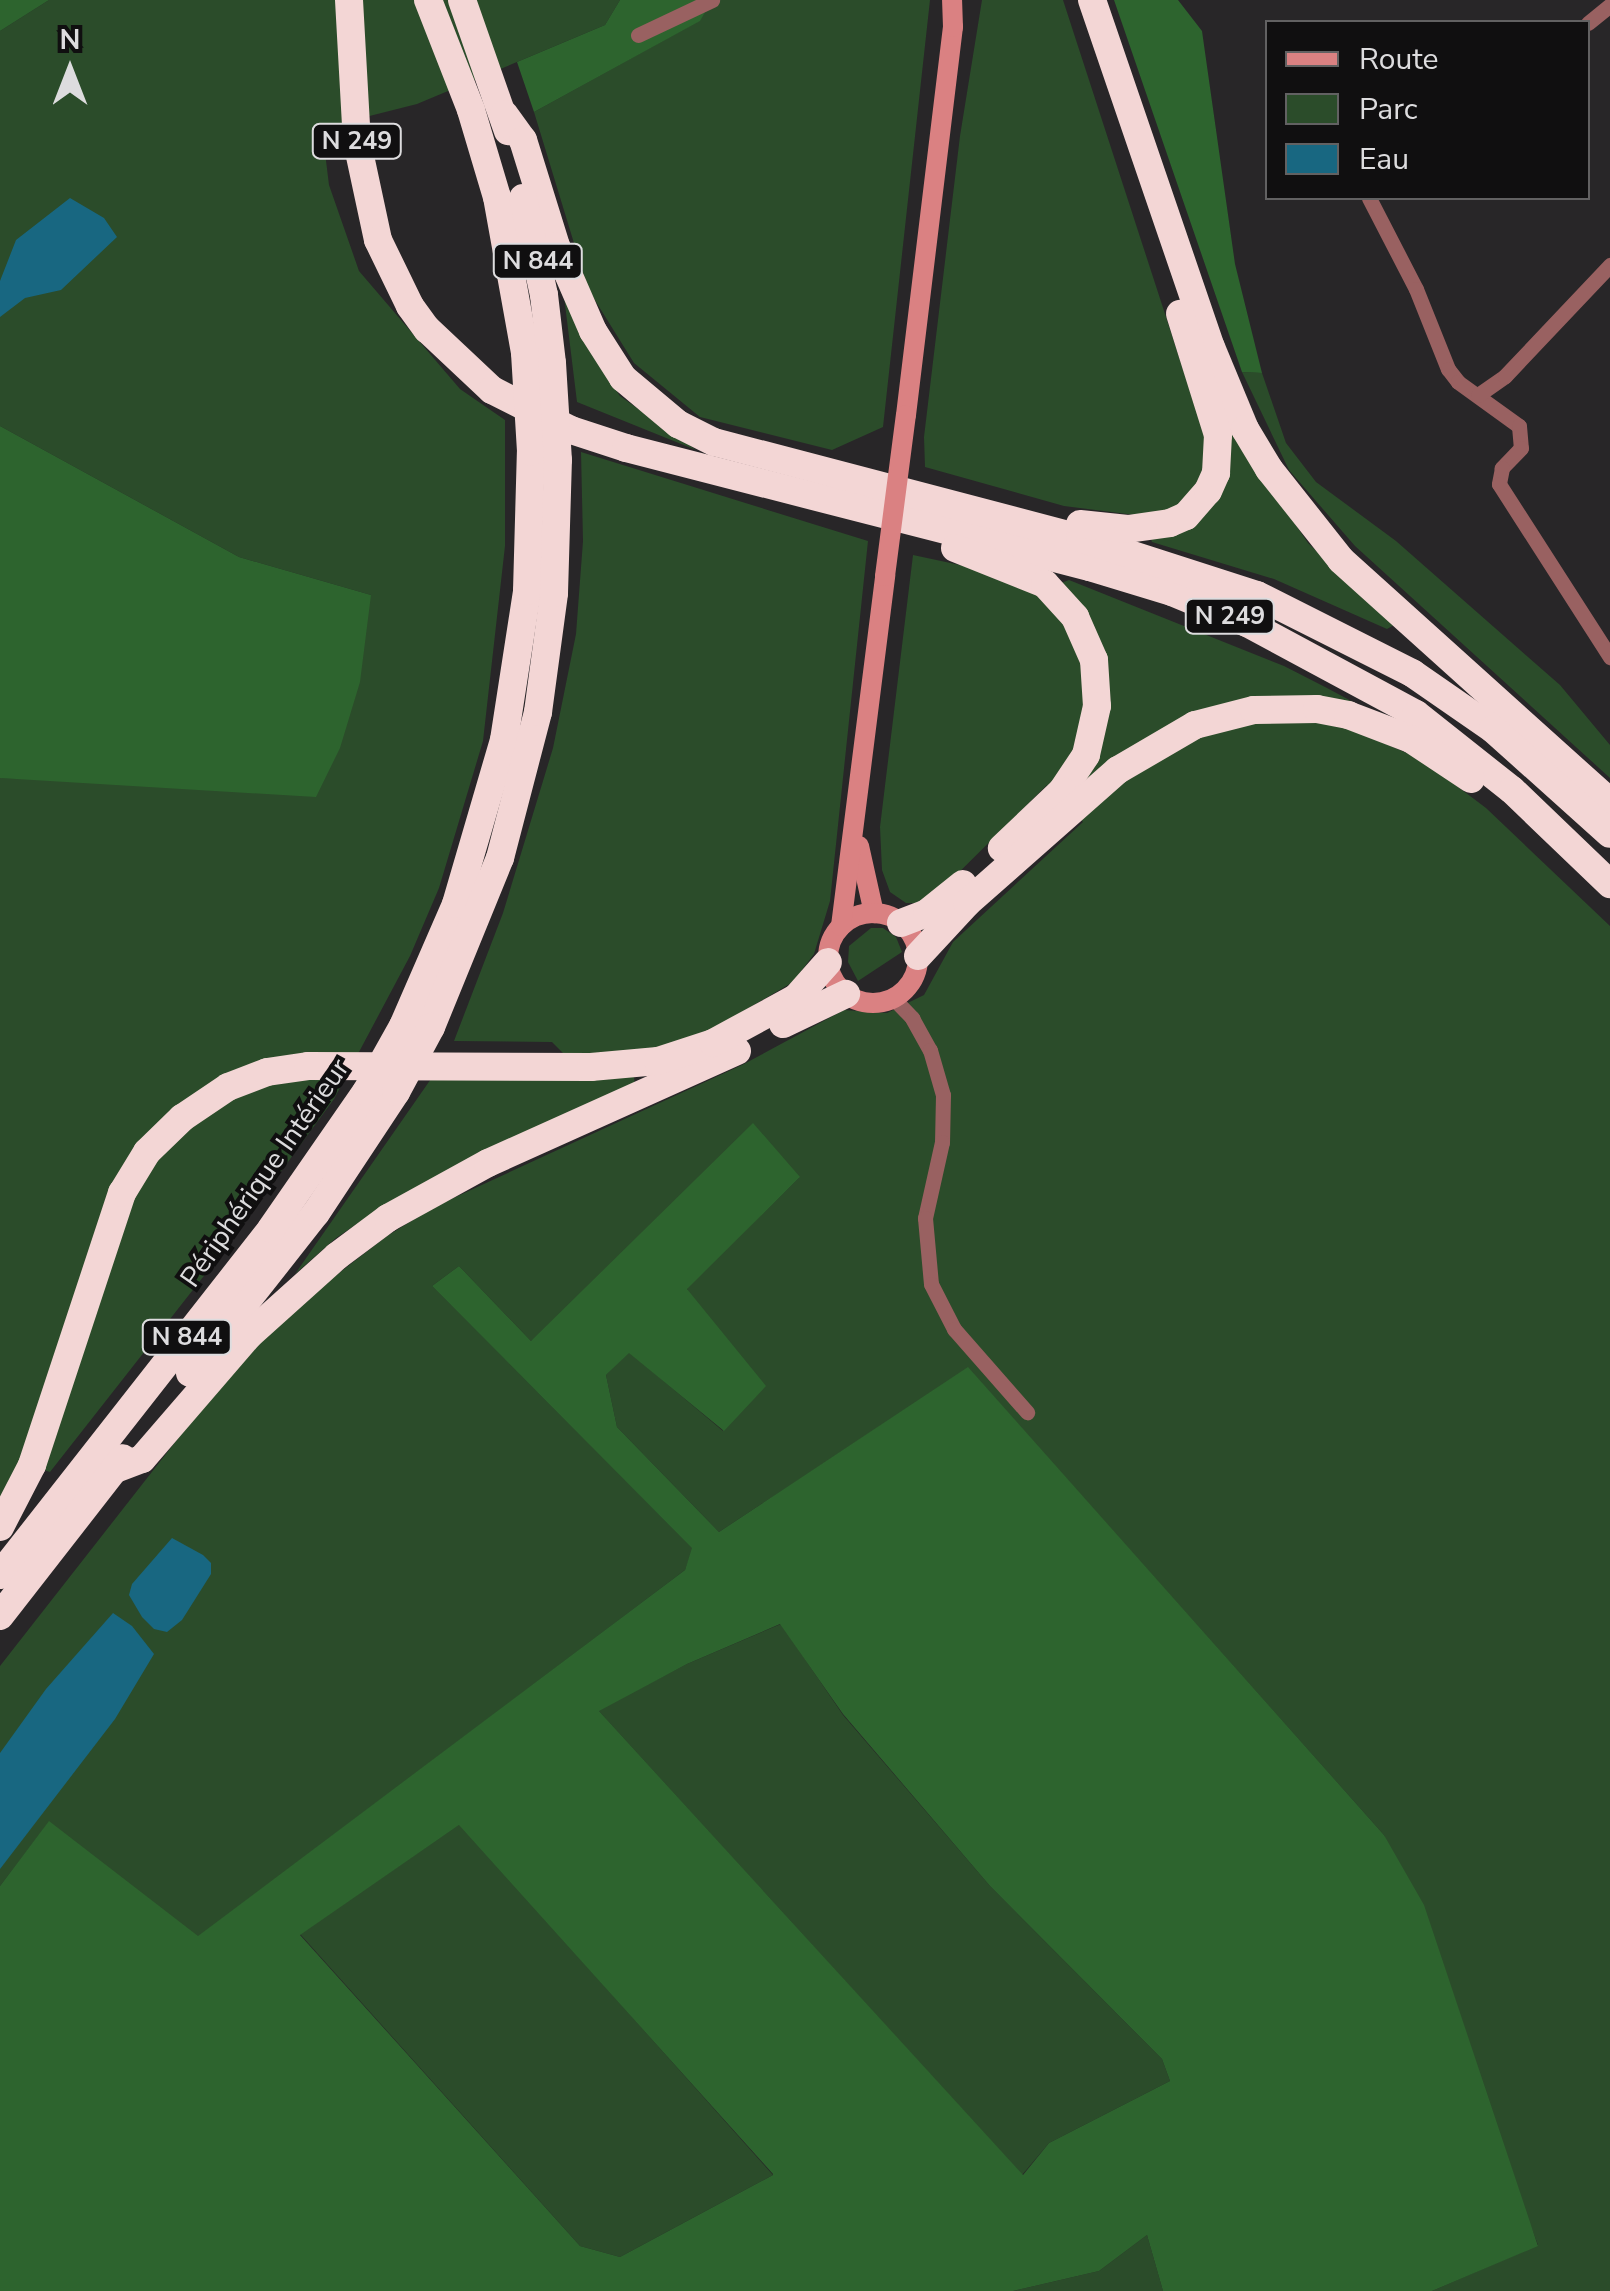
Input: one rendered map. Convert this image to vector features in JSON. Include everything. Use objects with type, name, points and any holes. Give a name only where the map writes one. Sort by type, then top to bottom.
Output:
[{"type":"highway","name":"N 249","points":[[349,0],[359,159],[374,225],[395,277],[427,329],[492,390],[535,415],[626,448],[1090,567],[1172,592],[1247,623],[1416,714],[1512,790],[1610,884]]},
{"type":"highway","name":"Périphérique Intérieur","points":[[0,1574],[272,1228],[366,1092],[403,1026],[456,904],[504,740],[545,456],[512,266],[510,161],[428,0]]},
{"type":"highway","name":"N 844","points":[[0,1616],[316,1213],[396,1092],[431,1027],[489,890],[535,726],[554,593],[545,456],[552,364],[544,295],[510,161],[504,114],[462,0]]},
{"type":"highway","points":[[871,484],[970,499],[1073,524],[1128,529],[1186,516],[1208,491],[1216,473],[1218,436],[1214,416],[1073,0]]},
{"type":"highway","points":[[1092,0],[1212,348],[1245,428],[1269,470],[1340,560],[1610,802]]},
{"type":"highway","name":"N 249","points":[[510,161],[603,349],[643,398],[698,436],[1180,567],[1257,594],[1412,673],[1493,729],[1610,834]]},
{"type":"highway","points":[[842,504],[1027,574],[1053,592],[1075,617],[1094,660],[1098,706],[1094,732],[1076,775],[942,903],[902,923]]},
{"type":"highway","points":[[918,956],[967,903],[1118,770],[1174,734],[1254,710],[1317,710],[1377,723],[1435,753],[1532,831],[1562,840]]},
{"type":"highway","points":[[0,1527],[32,1465],[122,1193],[147,1152],[182,1118],[228,1087],[268,1072],[308,1066],[591,1067],[658,1061],[713,1044],[796,998],[828,962]]},
{"type":"highway","points":[[114,1470],[142,1459],[249,1335],[337,1256],[388,1218],[488,1163],[728,1056],[846,994]]},
{"type":"main road","points":[[841,926],[874,913],[902,923],[918,956],[912,980],[893,998],[869,1003],[846,994],[831,975],[828,962],[832,939],[841,926],[856,830],[953,28],[952,0]]},
{"type":"main road","points":[[953,28],[963,0]]},
{"type":"main road","points":[[856,830],[874,913]]},
{"type":"street","points":[[638,35],[712,0]]},
{"type":"street","points":[[1590,21],[1610,5]]},
{"type":"street","points":[[1370,200],[1416,289],[1448,369],[1519,426],[1522,448],[1502,468],[1499,484],[1610,657]]},
{"type":"street","points":[[1478,395],[1505,376],[1610,265]]},
{"type":"street","points":[[893,998],[912,1018],[930,1050],[943,1095],[942,1142],[925,1222],[932,1284],[954,1329],[1026,1412]]},
{"type":"green space","points":[[0,0],[49,0],[0,31]]},
{"type":"green space","points":[[49,0],[620,0],[605,25],[417,104],[322,128],[329,185],[359,271],[460,389],[505,420],[505,546],[483,741],[439,888],[410,956],[334,1099],[214,1263],[50,1472],[21,1463],[0,1505],[0,778],[72,779],[371,595],[239,557],[0,426],[0,31]]},
{"type":"green space","points":[[620,0],[712,0],[700,21],[534,112],[517,62],[605,25]]},
{"type":"green space","points":[[712,0],[930,0],[883,427],[832,450],[700,417],[634,363],[588,289],[534,112],[699,21]]},
{"type":"green space","points":[[982,0],[1063,0],[1192,397],[1232,431],[1308,543],[1394,625],[1387,629],[1274,579],[1152,542],[1143,516],[1064,506],[925,467],[924,437],[960,136]]},
{"type":"green space","points":[[1114,0],[1178,0],[1202,31],[1235,264],[1262,373],[1242,372]]},
{"type":"green space","points":[[563,288],[594,357],[620,396],[696,450],[577,402]]},
{"type":"green space","points":[[1242,372],[1262,373],[1286,443],[1316,482],[1396,541],[1560,685],[1610,745],[1610,778],[1355,546],[1289,470]]},
{"type":"green space","points":[[0,426],[239,557],[371,595],[360,682],[340,748],[316,797],[0,778]]},
{"type":"green space","points":[[581,452],[868,541],[830,901],[814,954],[793,982],[713,1029],[676,1044],[624,1057],[567,1057],[552,1042],[454,1041],[503,913],[553,748],[576,634],[583,541]]},
{"type":"green space","points":[[913,555],[1002,574],[1037,592],[1069,580],[1284,666],[1327,688],[1355,703],[1355,731],[1421,759],[1486,808],[1610,926],[1610,2291],[1432,2291],[1538,2245],[1384,1835],[968,1368],[719,1532],[617,1427],[606,1375],[629,1352],[723,1431],[687,1288],[800,1177],[531,1341],[459,1266],[432,1286],[693,1548],[685,1570],[198,1937],[49,1822],[0,1886],[0,1666],[216,1390],[267,1336],[304,1300],[387,1236],[436,1206],[742,1065],[844,1010],[887,1013],[924,995],[953,942],[1083,822],[1047,785],[928,903],[906,903],[890,892],[882,870],[880,827]]},
{"type":"green space","points":[[871,928],[883,928],[896,937],[902,952],[858,981],[848,962],[849,946]]},
{"type":"green space","points":[[433,1076],[634,1077],[635,1085],[391,1201],[336,1238],[295,1274]]},
{"type":"green space","points":[[753,1123],[800,1177],[687,1289],[766,1386],[724,1431],[629,1353],[606,1375],[617,1427],[719,1532],[968,1367],[1384,1835],[1424,1905],[1538,2246],[1432,2291],[1163,2291],[1147,2235],[1099,2271],[1013,2291],[0,2291],[0,1886],[49,1821],[198,1936],[685,1570],[692,1548],[432,1286],[459,1266],[531,1341]],"holes":[[[780,1624],[843,1714],[990,1886],[1162,2059],[1170,2081],[1049,2143],[1023,2175],[599,1711],[687,1664]],[[459,1825],[773,2174],[773,2175],[620,2257],[580,2246],[300,1935]]]},
{"type":"green space","points":[[781,1624],[843,1715],[990,1886],[1162,2059],[1170,2081],[1049,2143],[1022,2175],[598,1710],[687,1664]]},
{"type":"green space","points":[[460,1824],[773,2175],[620,2257],[580,2246],[300,1934]]},
{"type":"green space","points":[[1147,2235],[1163,2291],[1013,2291],[1099,2271]]},
{"type":"water","points":[[70,198],[104,218],[117,237],[61,290],[25,298],[0,317],[0,281],[16,240]]},
{"type":"water","points":[[172,1538],[203,1555],[211,1563],[211,1574],[182,1620],[167,1632],[154,1629],[129,1595],[132,1584]]},
{"type":"water","points":[[113,1613],[132,1626],[154,1654],[115,1719],[0,1869],[0,1753],[46,1689]]}]
